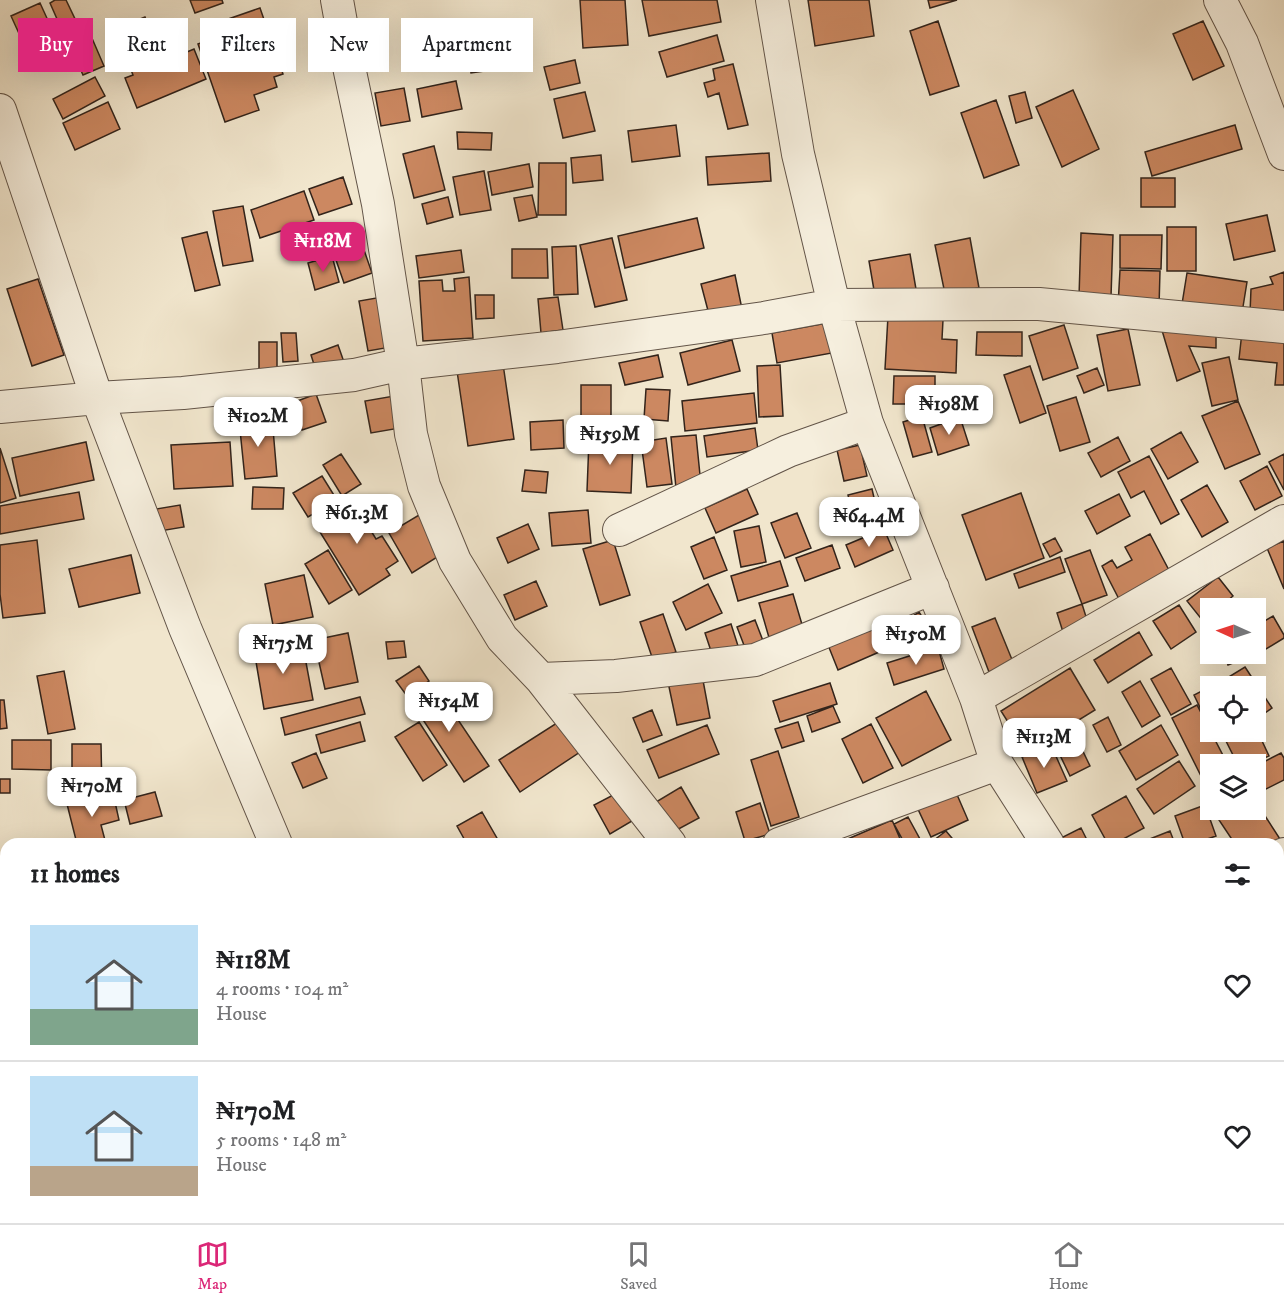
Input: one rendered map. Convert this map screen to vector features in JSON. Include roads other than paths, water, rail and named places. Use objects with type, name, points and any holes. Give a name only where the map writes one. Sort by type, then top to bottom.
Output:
[{"type":"street","points":[[337,0],[378,204],[403,364],[411,434],[424,486],[455,561],[502,638],[541,679],[665,838]]},
{"type":"street","points":[[772,0],[798,154],[834,305],[867,423],[976,698],[998,764],[1044,838]]},
{"type":"street","points":[[1220,0],[1242,43],[1284,154]]},
{"type":"street","points":[[0,110],[97,398],[185,628],[273,838]]},
{"type":"street","points":[[0,407],[183,393],[354,375],[403,364],[557,347],[764,318],[834,305],[1039,304],[1284,327]]},
{"type":"street","points":[[619,530],[788,451],[867,423]]},
{"type":"street","points":[[976,698],[1284,521]]},
{"type":"street","points":[[541,679],[616,676],[755,660],[933,588]]},
{"type":"street","points":[[795,838],[998,764]]}]
